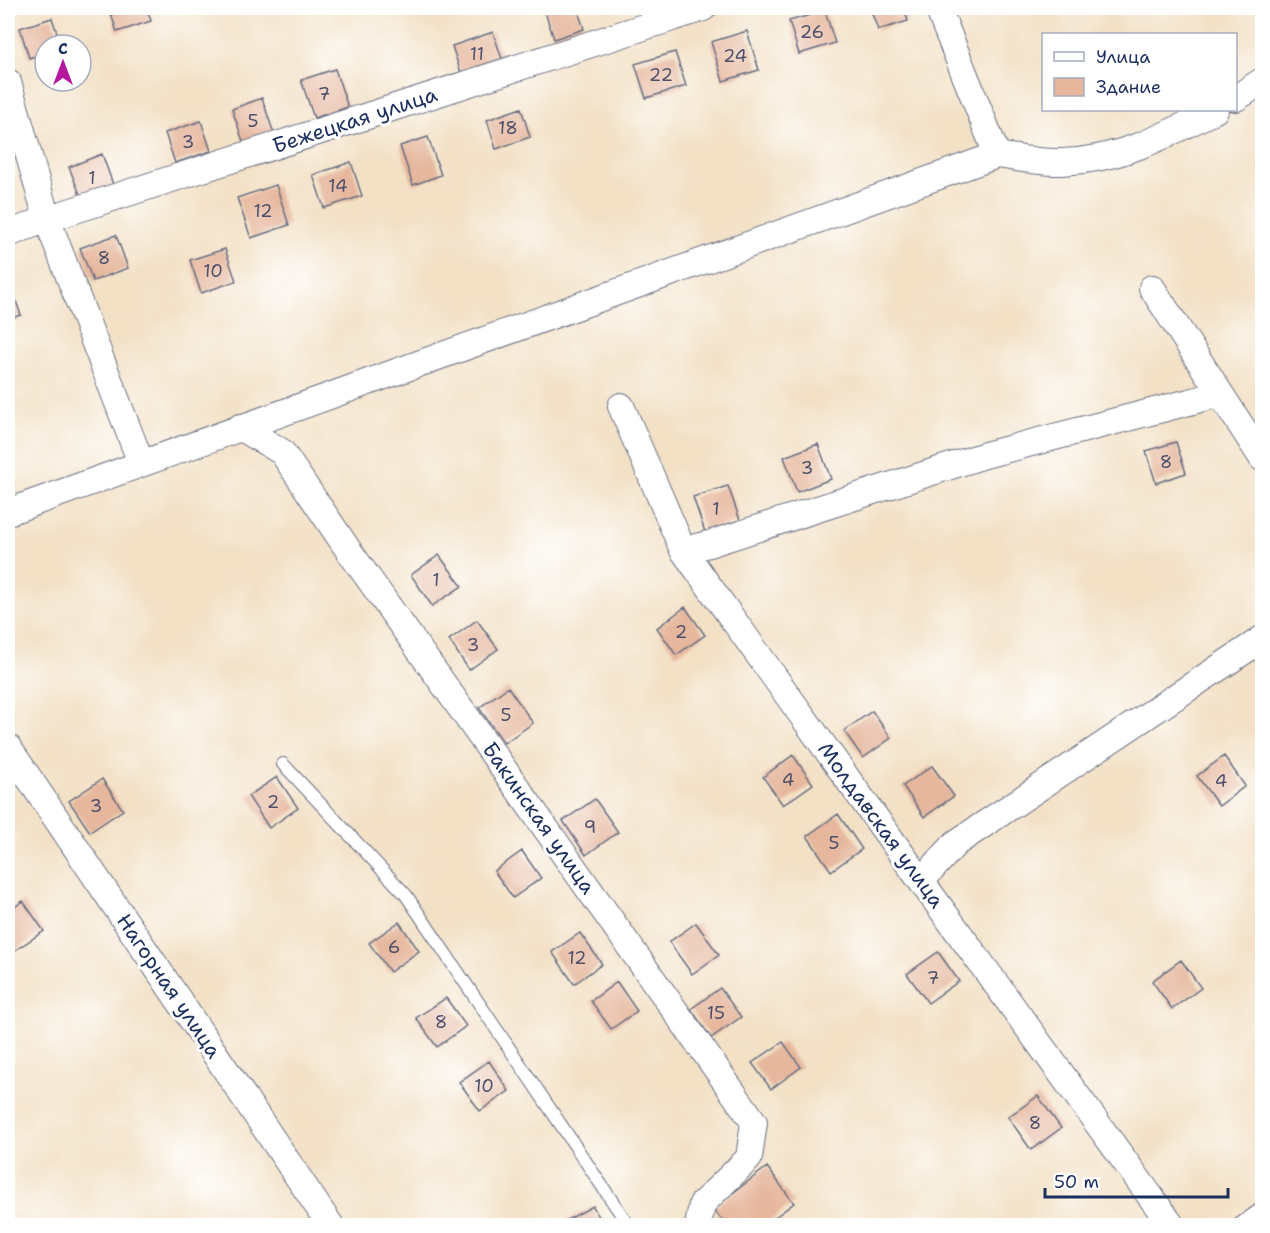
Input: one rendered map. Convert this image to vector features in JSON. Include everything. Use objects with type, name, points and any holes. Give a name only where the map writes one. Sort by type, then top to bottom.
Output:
[{"type":"street","name":"Бежецкая улица","points":[[8,234],[46,219],[703,8]]},
{"type":"street","points":[[938,8],[997,155]]},
{"type":"street","points":[[1237,97],[1263,81]]},
{"type":"street","points":[[8,82],[46,219],[141,463]]},
{"type":"street","points":[[8,512],[997,155],[1061,162],[1111,157],[1163,137],[1213,111]]},
{"type":"street","points":[[1152,288],[1263,458]]},
{"type":"street","points":[[683,550],[709,544],[985,455],[1220,394]]},
{"type":"street","name":"Молдавская улица","points":[[621,406],[683,550],[1172,1226]]},
{"type":"street","name":"Бакинская улица","points":[[240,427],[282,452],[347,548],[754,1122],[749,1158],[702,1204],[698,1226]]},
{"type":"street","points":[[921,881],[956,843],[1263,639]]},
{"type":"street","name":"Нагорная улица","points":[[8,747],[331,1226]]},
{"type":"lane","points":[[283,764],[406,895],[629,1226]]},
{"type":"lane","points":[[1237,1226],[1263,1208]]},
{"type":"building","points":[[109,8],[147,8],[151,21],[117,32]]},
{"type":"building","points":[[577,8],[584,29],[554,39],[544,9]]},
{"type":"building","points":[[870,8],[904,8],[908,21],[878,30]]},
{"type":"building","points":[[825,11],[835,43],[799,54],[789,21]]},
{"type":"building","points":[[52,18],[57,33],[33,33],[33,57],[29,58],[20,28]]},
{"type":"building","points":[[747,31],[759,70],[723,81],[711,42]]},
{"type":"building","points":[[493,32],[503,62],[462,76],[452,46]]},
{"type":"building","points":[[675,52],[686,86],[646,98],[635,64]]},
{"type":"building","points":[[335,69],[348,107],[314,118],[301,80]]},
{"type":"building","points":[[262,98],[274,134],[244,144],[232,109]]},
{"type":"building","points":[[521,108],[530,137],[496,149],[487,120]]},
{"type":"building","points":[[201,121],[211,151],[175,163],[165,133]]},
{"type":"building","points":[[428,137],[441,175],[413,185],[400,146]]},
{"type":"building","points":[[102,154],[115,190],[83,202],[69,167]]},
{"type":"building","points":[[351,162],[362,196],[324,208],[313,175]]},
{"type":"building","points":[[276,185],[289,225],[251,238],[237,198]]},
{"type":"building","points":[[116,235],[128,268],[93,281],[80,248]]},
{"type":"building","points":[[225,249],[236,281],[201,293],[190,260]]},
{"type":"building","points":[[8,279],[21,315],[8,319]]},
{"type":"building","points":[[1176,442],[1186,473],[1156,483],[1146,451]]},
{"type":"building","points":[[818,444],[831,479],[797,492],[784,457]]},
{"type":"building","points":[[728,486],[740,520],[705,532],[693,497]]},
{"type":"building","points":[[439,555],[462,586],[432,606],[411,575]]},
{"type":"building","points":[[685,607],[705,635],[676,655],[657,628]]},
{"type":"building","points":[[477,620],[498,649],[469,670],[449,640]]},
{"type":"building","points":[[508,687],[533,723],[504,743],[479,708]]},
{"type":"building","points":[[872,711],[891,738],[863,758],[844,731]]},
{"type":"building","points":[[793,755],[813,784],[783,805],[763,777]]},
{"type":"building","points":[[1224,756],[1245,786],[1219,806],[1197,776]]},
{"type":"building","points":[[932,766],[954,796],[924,817],[903,786]]},
{"type":"building","points":[[277,777],[298,808],[269,828],[248,796]]},
{"type":"building","points":[[102,779],[123,810],[90,832],[69,801]]},
{"type":"building","points":[[595,799],[618,832],[586,855],[563,821]]},
{"type":"building","points":[[838,814],[862,849],[831,871],[807,836]]},
{"type":"building","points":[[522,851],[541,878],[513,898],[494,871]]},
{"type":"building","points":[[23,901],[44,931],[14,951],[8,942],[8,912]]},
{"type":"building","points":[[399,922],[419,951],[390,972],[369,943]]},
{"type":"building","points":[[696,923],[719,955],[692,974],[669,942]]},
{"type":"building","points":[[580,933],[602,964],[574,984],[552,952]]},
{"type":"building","points":[[938,952],[959,981],[928,1003],[907,974]]},
{"type":"building","points":[[1181,960],[1201,988],[1172,1009],[1152,981]]},
{"type":"building","points":[[617,982],[637,1011],[611,1029],[591,1001]]},
{"type":"building","points":[[720,988],[741,1017],[711,1038],[691,1009]]},
{"type":"building","points":[[446,998],[466,1026],[437,1047],[416,1018]]},
{"type":"building","points":[[783,1042],[801,1067],[771,1089],[752,1063]]},
{"type":"building","points":[[489,1061],[509,1091],[480,1111],[459,1082]]},
{"type":"building","points":[[1038,1096],[1061,1128],[1031,1150],[1008,1117]]},
{"type":"building","points":[[767,1167],[794,1203],[763,1226],[726,1226],[713,1208]]},
{"type":"building","points":[[593,1206],[604,1226],[567,1226],[565,1221]]}]
